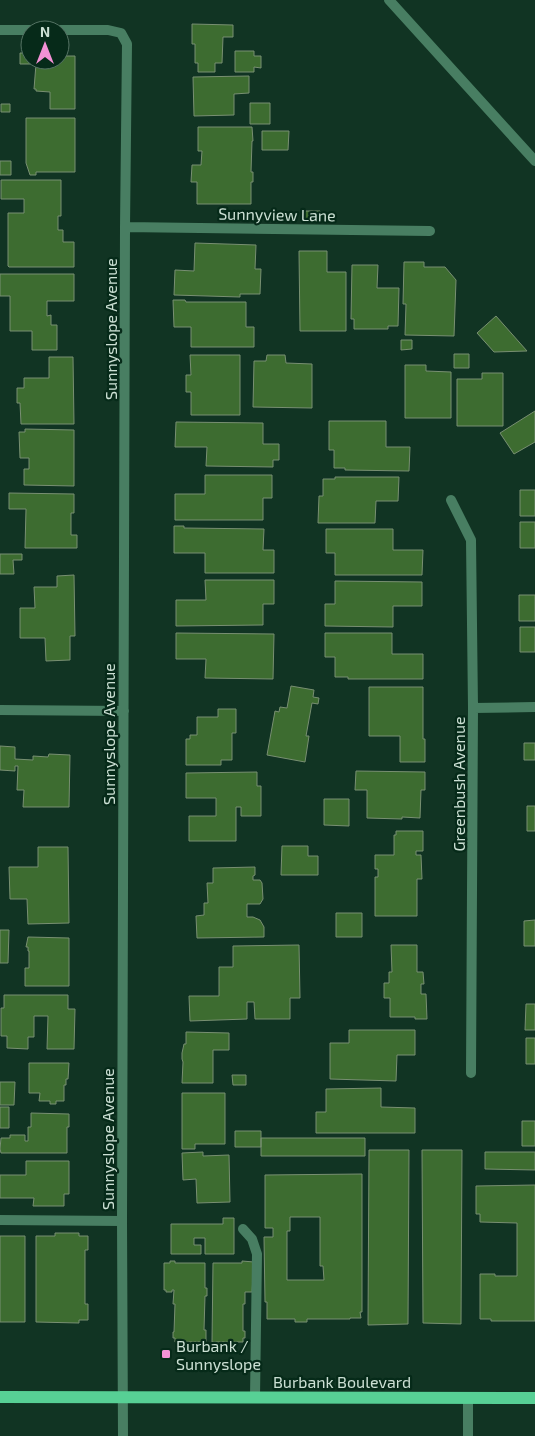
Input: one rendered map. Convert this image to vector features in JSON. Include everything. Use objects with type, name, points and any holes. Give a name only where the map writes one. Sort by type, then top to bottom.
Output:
[{"type":"main road","name":"Burbank Boulevard","points":[[0,1397],[535,1398]]},
{"type":"street","points":[[389,0],[535,161]]},
{"type":"street","points":[[0,30],[20,30]]},
{"type":"street","name":"Sunnyslope Avenue","points":[[70,30],[108,30],[121,33],[127,44],[122,1221],[123,1436]]},
{"type":"street","name":"Sunnyview Lane","points":[[125,227],[430,231]]},
{"type":"street","name":"Greenbush Avenue","points":[[451,500],[471,540],[473,708],[471,1073]]},
{"type":"street","points":[[473,708],[535,707]]},
{"type":"street","points":[[0,710],[124,711]]},
{"type":"street","points":[[0,1220],[122,1221]]},
{"type":"street","points":[[243,1229],[252,1239],[257,1254],[255,1397]]},
{"type":"street","points":[[468,1397],[468,1436]]},
{"type":"building","points":[[192,24],[233,25],[233,37],[223,37],[222,63],[215,63],[215,72],[198,72],[198,63],[195,63],[195,44],[192,44]]},
{"type":"building","points":[[235,51],[254,51],[254,56],[261,56],[261,68],[254,67],[254,72],[235,72]]},
{"type":"building","points":[[70,56],[75,56],[75,109],[50,109],[50,92],[36,91],[34,89],[36,70],[70,70]]},
{"type":"building","points":[[249,76],[249,93],[234,94],[234,115],[194,116],[193,77]]},
{"type":"building","points":[[250,103],[270,103],[270,124],[250,124]]},
{"type":"building","points":[[1,104],[10,104],[10,112],[1,112]]},
{"type":"building","points":[[26,118],[75,118],[75,172],[36,172],[36,175],[30,175],[26,163]]},
{"type":"building","points":[[198,127],[252,127],[251,172],[253,172],[253,182],[251,182],[251,204],[197,204],[197,182],[191,182],[192,165],[201,165],[202,151],[198,151]]},
{"type":"building","points":[[262,131],[289,131],[288,150],[262,150]]},
{"type":"building","points":[[0,161],[11,161],[11,175],[0,175]]},
{"type":"building","points":[[1,180],[61,180],[61,216],[58,216],[58,230],[63,230],[63,242],[74,242],[74,267],[8,266],[8,213],[24,213],[24,199],[1,199]]},
{"type":"building","points":[[302,211],[320,211],[320,220],[302,220]]},
{"type":"building","points":[[195,243],[256,245],[255,269],[261,269],[260,294],[240,294],[240,297],[174,295],[175,270],[194,271]]},
{"type":"building","points":[[299,251],[327,251],[327,272],[346,272],[346,331],[300,331]]},
{"type":"building","points":[[404,262],[424,262],[424,267],[445,267],[456,280],[454,336],[405,335],[406,304],[403,304]]},
{"type":"building","points":[[352,265],[378,265],[377,288],[399,288],[398,326],[388,326],[388,329],[354,329],[354,319],[351,319]]},
{"type":"building","points":[[0,274],[74,274],[74,301],[47,301],[47,316],[51,315],[51,325],[57,325],[57,350],[32,350],[32,331],[10,331],[10,296],[0,296]]},
{"type":"building","points":[[173,300],[185,300],[186,302],[246,302],[246,327],[254,327],[254,347],[191,347],[191,327],[174,327]]},
{"type":"building","points":[[496,316],[527,351],[494,352],[477,333]]},
{"type":"building","points":[[401,340],[412,340],[412,349],[401,350]]},
{"type":"building","points":[[454,354],[469,354],[469,368],[454,368]]},
{"type":"building","points":[[190,355],[240,355],[240,415],[191,415],[191,392],[186,392],[186,375],[191,375]]},
{"type":"building","points":[[267,355],[285,355],[286,363],[312,364],[312,408],[253,407],[254,361],[266,361]]},
{"type":"building","points":[[49,357],[73,357],[74,424],[21,424],[20,403],[17,403],[17,388],[24,388],[24,378],[49,378]]},
{"type":"building","points":[[405,365],[426,365],[426,371],[451,372],[451,418],[405,418]]},
{"type":"building","points":[[482,373],[503,373],[503,426],[457,426],[457,379],[482,379]]},
{"type":"building","points":[[535,411],[535,442],[514,454],[500,433]]},
{"type":"building","points":[[329,421],[386,421],[386,447],[410,447],[409,471],[345,470],[345,468],[334,468],[334,450],[329,450]]},
{"type":"building","points":[[176,422],[263,423],[263,444],[279,444],[279,460],[273,460],[273,467],[206,466],[207,447],[175,447]]},
{"type":"building","points":[[25,429],[74,430],[74,486],[24,485],[24,469],[29,469],[29,458],[20,458],[19,432],[25,432]]},
{"type":"building","points":[[205,475],[272,475],[272,498],[263,498],[263,520],[175,520],[175,494],[205,494]]},
{"type":"building","points":[[335,477],[399,477],[398,501],[376,501],[375,523],[318,523],[319,496],[323,496],[323,479],[335,479]]},
{"type":"building","points":[[520,490],[535,490],[535,516],[520,516]]},
{"type":"building","points":[[9,493],[74,494],[74,513],[71,513],[71,535],[77,535],[77,548],[25,548],[26,509],[9,509]]},
{"type":"building","points":[[520,522],[535,522],[535,548],[520,548]]},
{"type":"building","points":[[174,526],[184,526],[184,528],[264,529],[263,550],[274,550],[274,573],[205,573],[205,553],[174,553]]},
{"type":"building","points":[[326,529],[393,529],[393,550],[423,550],[422,575],[335,575],[335,553],[326,553]]},
{"type":"building","points":[[0,554],[22,554],[22,560],[13,560],[14,574],[0,574]]},
{"type":"building","points":[[74,575],[75,636],[70,636],[70,660],[46,661],[45,638],[20,638],[20,608],[35,608],[34,587],[57,587],[57,576]]},
{"type":"building","points":[[205,580],[274,580],[274,604],[263,604],[263,625],[176,626],[176,600],[206,600]]},
{"type":"building","points":[[335,581],[422,582],[422,606],[393,606],[393,627],[325,626],[325,604],[335,604]]},
{"type":"building","points":[[519,595],[535,595],[535,621],[519,621]]},
{"type":"building","points":[[520,627],[535,627],[535,652],[520,652]]},
{"type":"building","points":[[176,633],[274,634],[273,679],[205,678],[206,659],[176,659]]},
{"type":"building","points":[[325,633],[392,633],[392,654],[423,654],[423,679],[348,679],[348,677],[335,677],[335,657],[325,657]]},
{"type":"building","points":[[291,686],[314,690],[313,697],[319,698],[318,704],[312,703],[306,736],[309,736],[305,762],[267,755],[275,711],[279,712],[280,707],[287,708]]},
{"type":"building","points":[[369,687],[423,687],[425,762],[400,762],[400,736],[369,736]]},
{"type":"building","points":[[218,709],[236,709],[236,733],[232,733],[232,760],[221,760],[221,765],[186,765],[186,739],[190,739],[190,735],[197,735],[197,717],[218,717]]},
{"type":"building","points":[[524,743],[535,743],[535,760],[524,760]]},
{"type":"building","points":[[0,746],[15,747],[15,759],[33,760],[33,756],[48,757],[49,754],[70,755],[69,807],[23,807],[24,790],[17,790],[18,766],[15,766],[15,771],[0,770]]},
{"type":"building","points":[[356,771],[425,772],[425,790],[421,790],[420,818],[367,818],[367,790],[355,790]]},
{"type":"building","points":[[257,772],[257,786],[261,786],[261,816],[241,816],[241,807],[236,807],[236,841],[189,841],[189,816],[216,816],[216,798],[186,798],[186,773]]},
{"type":"building","points":[[324,799],[349,799],[349,826],[324,825]]},
{"type":"building","points":[[527,806],[535,806],[535,831],[527,831]]},
{"type":"building","points":[[396,831],[423,831],[423,851],[416,851],[416,855],[421,855],[422,879],[417,879],[417,916],[375,916],[375,877],[378,877],[378,869],[375,869],[375,855],[394,855],[394,835],[396,835]]},
{"type":"building","points":[[282,846],[308,846],[308,856],[318,856],[318,875],[281,875]]},
{"type":"building","points":[[38,847],[68,847],[69,923],[28,924],[27,899],[10,899],[9,867],[38,867]]},
{"type":"building","points":[[255,867],[253,880],[260,880],[262,883],[263,899],[260,904],[247,904],[247,917],[260,920],[264,927],[264,937],[197,938],[196,916],[204,915],[204,903],[208,903],[207,883],[213,883],[213,868]]},
{"type":"building","points":[[336,913],[362,913],[362,937],[336,937]]},
{"type":"building","points":[[535,920],[535,946],[524,946],[524,921]]},
{"type":"building","points":[[0,930],[9,930],[8,963],[0,963]]},
{"type":"building","points":[[28,937],[69,938],[69,986],[25,986],[25,968],[29,968],[29,951],[28,947],[26,947]]},
{"type":"building","points":[[299,945],[300,998],[290,998],[290,1019],[255,1019],[254,1002],[247,1002],[247,1019],[190,1021],[189,996],[219,996],[219,967],[233,967],[233,946]]},
{"type":"building","points":[[391,945],[417,945],[417,972],[423,972],[424,984],[421,984],[421,994],[426,994],[427,1019],[390,1017],[390,998],[384,998],[384,983],[389,983],[389,972],[392,972]]},
{"type":"building","points":[[4,995],[68,995],[68,1009],[75,1009],[74,1049],[47,1049],[48,1016],[34,1016],[34,1037],[28,1037],[28,1049],[7,1048],[7,1036],[1,1036],[1,1008],[4,1008]]},
{"type":"building","points":[[526,1004],[535,1004],[535,1030],[525,1030]]},
{"type":"building","points":[[349,1030],[415,1030],[415,1055],[397,1055],[396,1081],[330,1079],[330,1043],[349,1043]]},
{"type":"building","points":[[186,1032],[229,1033],[229,1050],[213,1050],[213,1083],[182,1083],[182,1053],[184,1044],[186,1044]]},
{"type":"building","points":[[526,1038],[535,1038],[535,1064],[526,1064]]},
{"type":"building","points":[[29,1063],[69,1063],[68,1079],[66,1079],[66,1085],[64,1085],[64,1101],[56,1101],[56,1104],[50,1104],[50,1101],[39,1101],[40,1093],[29,1093]]},
{"type":"building","points":[[232,1075],[246,1075],[246,1085],[233,1085]]},
{"type":"building","points":[[0,1082],[15,1082],[14,1105],[0,1105]]},
{"type":"building","points":[[381,1088],[381,1107],[415,1108],[415,1133],[316,1133],[316,1112],[326,1112],[326,1089]]},
{"type":"building","points":[[182,1093],[225,1093],[225,1144],[195,1144],[195,1149],[182,1149]]},
{"type":"building","points":[[0,1107],[9,1107],[9,1128],[0,1128]]},
{"type":"building","points":[[31,1113],[69,1114],[67,1153],[1,1153],[1,1138],[10,1138],[10,1135],[25,1135],[25,1141],[28,1141]]},
{"type":"building","points":[[522,1121],[535,1121],[535,1146],[522,1146]]},
{"type":"building","points":[[235,1131],[261,1131],[261,1147],[235,1147]]},
{"type":"building","points":[[261,1138],[365,1138],[365,1156],[261,1156]]},
{"type":"building","points":[[369,1150],[409,1150],[408,1324],[368,1325]]},
{"type":"building","points":[[422,1150],[462,1150],[461,1324],[423,1323]]},
{"type":"building","points":[[203,1152],[203,1156],[229,1155],[230,1202],[197,1203],[196,1179],[183,1180],[182,1153]]},
{"type":"building","points":[[485,1152],[535,1152],[535,1170],[485,1169]]},
{"type":"building","points":[[26,1161],[69,1161],[69,1194],[64,1194],[64,1206],[33,1206],[34,1198],[0,1198],[0,1175],[26,1175]]},
{"type":"building","points":[[362,1174],[361,1318],[307,1319],[307,1322],[295,1322],[295,1319],[267,1319],[264,1237],[273,1237],[273,1228],[265,1228],[265,1175]],"holes":[[[290,1217],[320,1217],[320,1266],[323,1266],[324,1280],[287,1280],[287,1231],[290,1231]]]},
{"type":"building","points":[[535,1185],[535,1321],[491,1321],[491,1319],[480,1319],[480,1274],[517,1276],[517,1223],[480,1222],[480,1214],[476,1214],[476,1186]]},
{"type":"building","points":[[223,1218],[234,1218],[234,1254],[205,1254],[205,1238],[194,1238],[194,1245],[201,1245],[201,1254],[171,1254],[171,1224],[223,1224]]},
{"type":"building","points":[[55,1233],[79,1233],[79,1236],[88,1236],[88,1250],[85,1250],[85,1304],[88,1304],[88,1320],[79,1320],[79,1323],[36,1322],[36,1236],[55,1236]]},
{"type":"building","points":[[0,1236],[25,1236],[25,1322],[0,1322]]},
{"type":"building","points":[[170,1261],[175,1261],[175,1263],[205,1263],[205,1288],[207,1288],[207,1296],[205,1296],[204,1330],[206,1330],[206,1342],[175,1342],[175,1338],[173,1338],[174,1290],[166,1292],[164,1290],[164,1263],[170,1263]]},
{"type":"building","points":[[242,1261],[254,1262],[252,1292],[245,1292],[245,1304],[243,1304],[243,1331],[245,1331],[245,1338],[243,1338],[243,1342],[212,1342],[213,1263],[242,1263]]},
{"type":"place","name":"Burbank / Sunnyslope","points":[[166,1354]]}]
